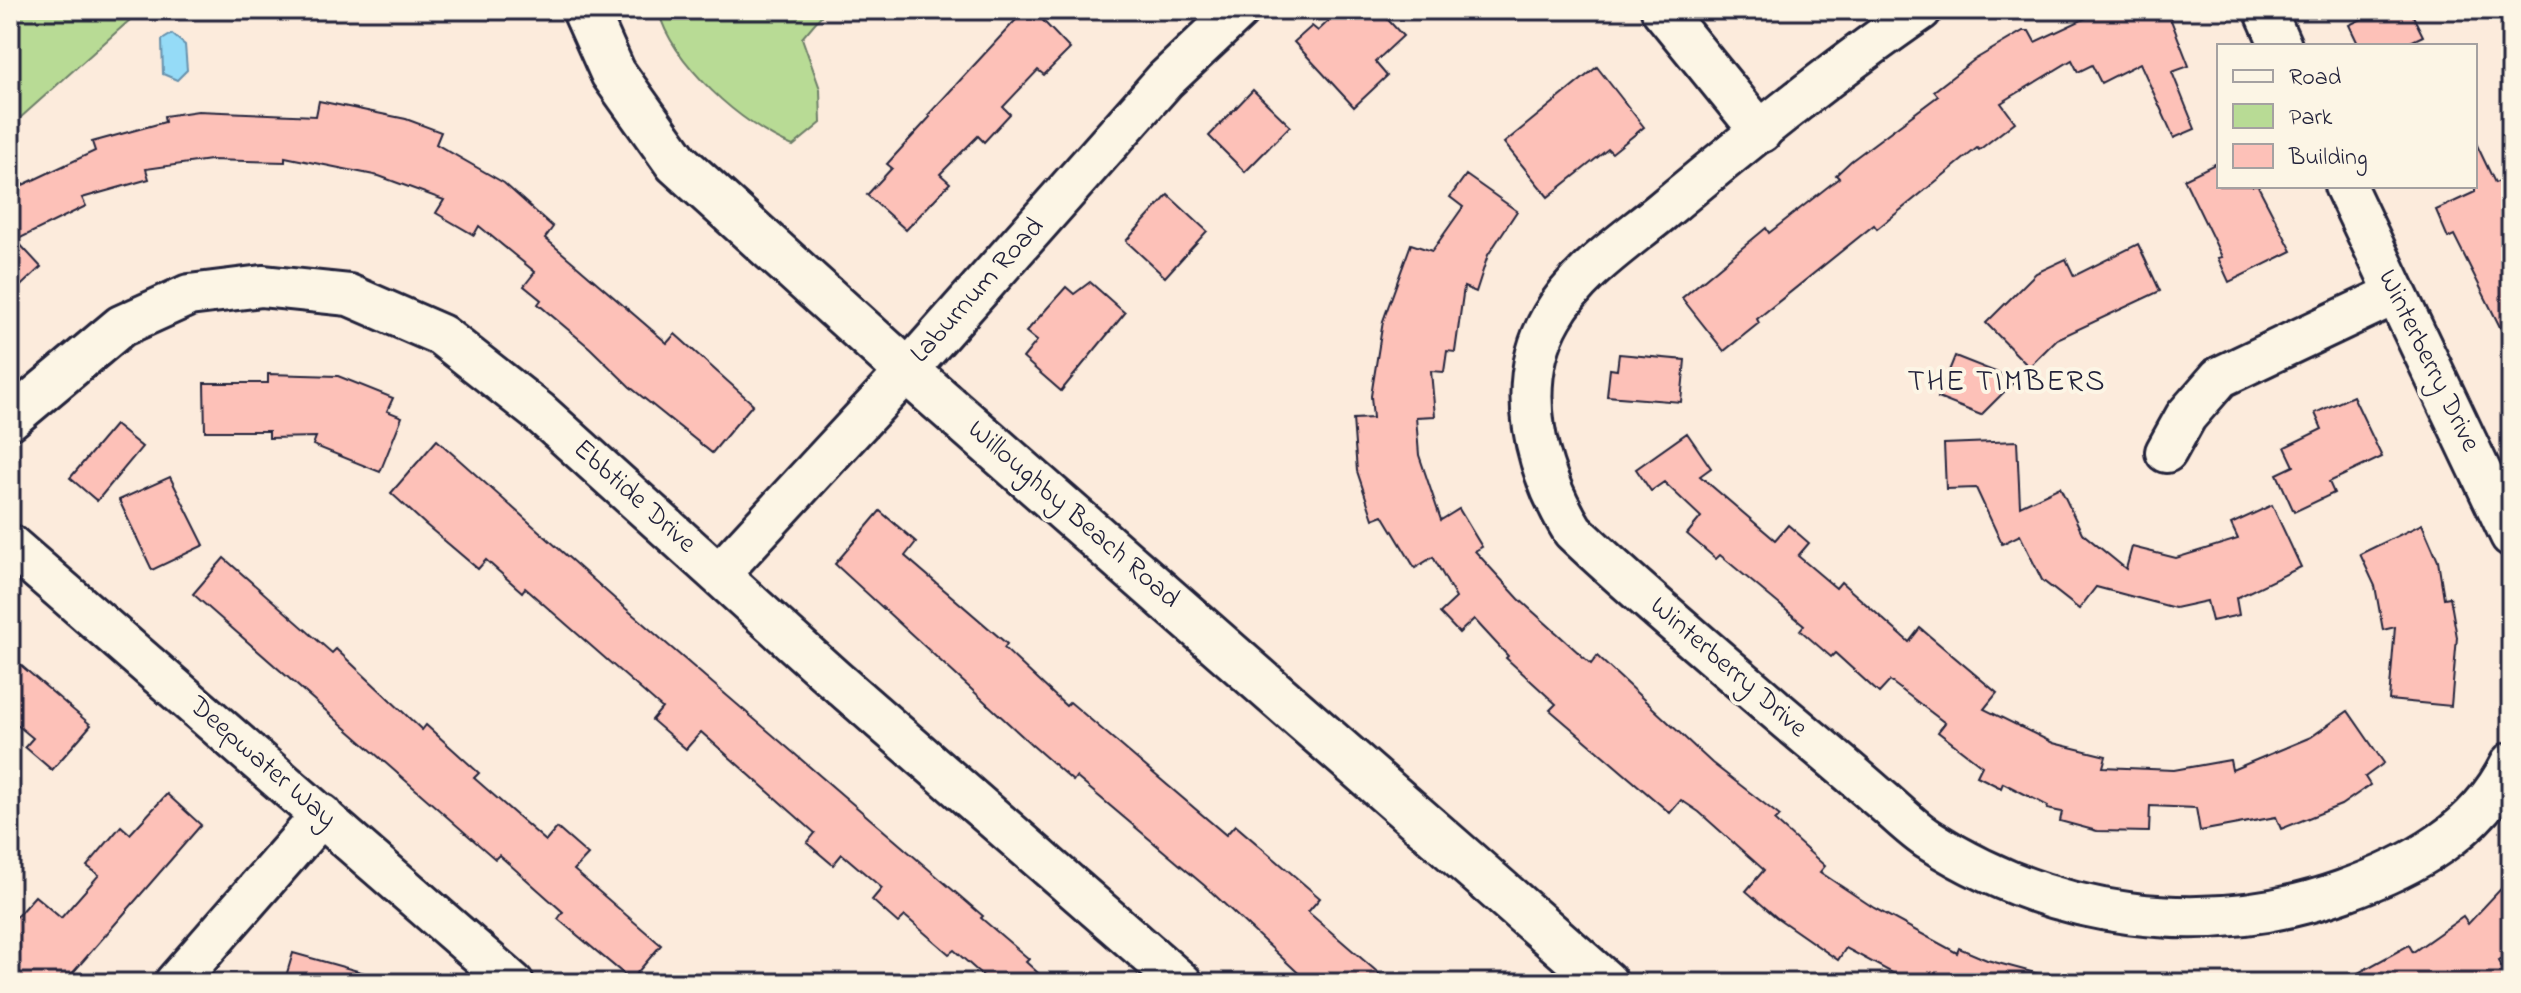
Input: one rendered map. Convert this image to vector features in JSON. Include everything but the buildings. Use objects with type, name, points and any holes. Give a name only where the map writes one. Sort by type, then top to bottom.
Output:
[{"type":"street","name":"Willoughby Beach Road","points":[[585,10],[613,73],[677,163],[907,371],[1605,983]]},
{"type":"street","name":"Laburnum Road","points":[[719,574],[907,371],[1165,80],[1239,10]]},
{"type":"street","points":[[1662,10],[1761,132]]},
{"type":"street","name":"Winterberry Drive","points":[[1921,10],[1761,132],[1583,277],[1551,318],[1533,370],[1532,408],[1538,456],[1552,496],[1573,531],[1927,838],[2005,880],[2052,898],[2098,909],[2208,918],[2261,913],[2306,904],[2430,854],[2462,828],[2497,791],[2511,763]]},
{"type":"street","points":[[2265,10],[2280,44]]},
{"type":"street","name":"Winterberry Drive","points":[[2346,188],[2511,536]]},
{"type":"street","name":"Ebbtide Drive","points":[[10,419],[121,326],[189,295],[262,286],[349,295],[441,335],[539,412],[1182,983]]},
{"type":"street","points":[[2166,452],[2186,416],[2220,377],[2395,294]]},
{"type":"street","name":"Deepwater Way","points":[[10,545],[513,983]]},
{"type":"street","points":[[175,983],[322,815]]},
{"type":"green space","points":[[10,10],[141,10],[10,127]]},
{"type":"green space","points":[[658,10],[826,10],[802,38],[820,89],[821,123],[793,146],[752,124],[693,71],[678,51]]},
{"type":"water","points":[[172,34],[185,45],[187,70],[177,80],[163,74],[162,40]]},
{"type":"district","name":"THE TIMBERS","points":[[2007,383]]}]
